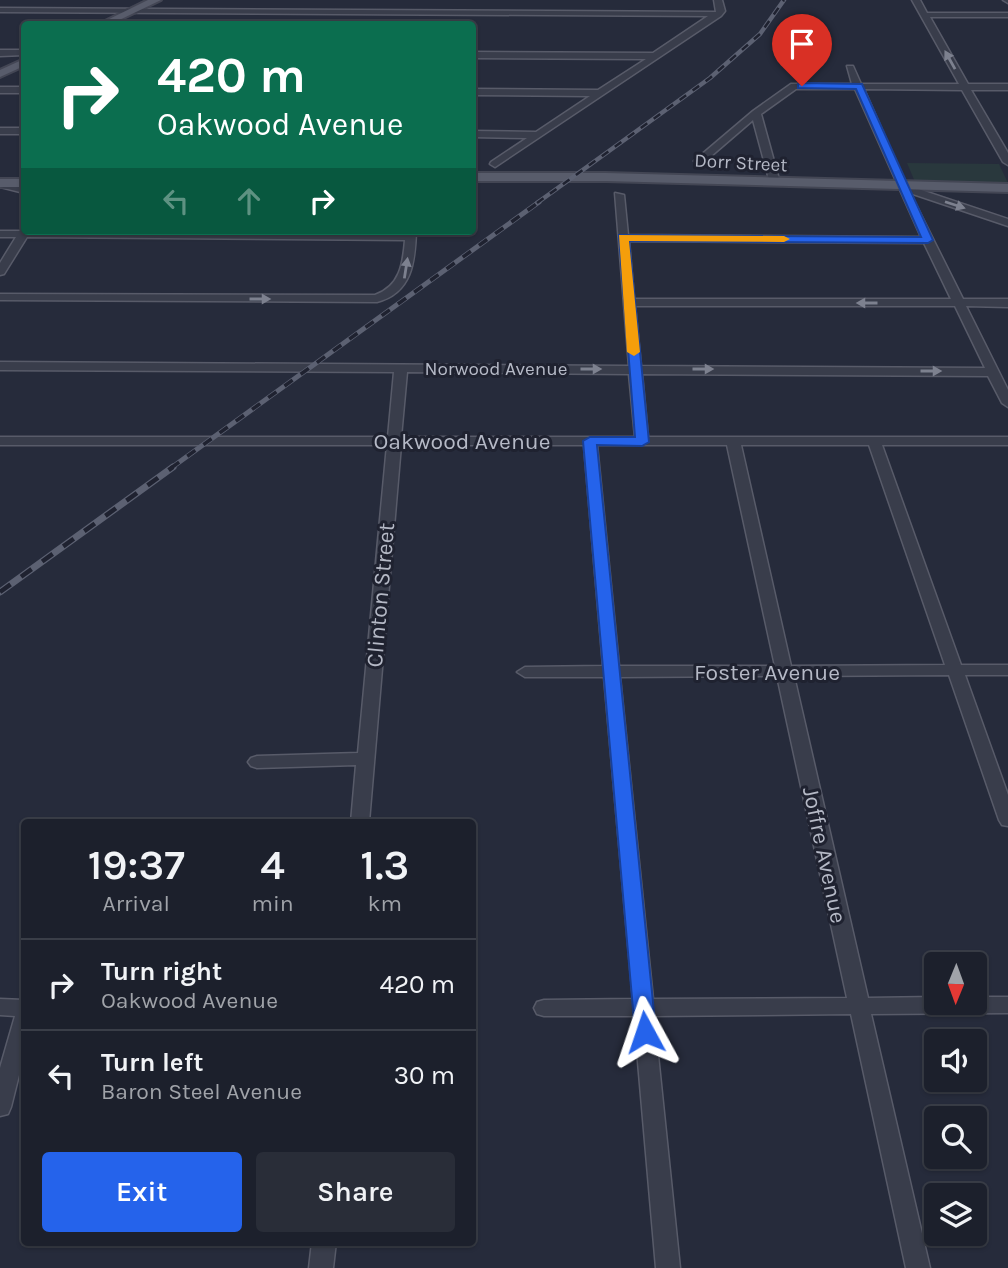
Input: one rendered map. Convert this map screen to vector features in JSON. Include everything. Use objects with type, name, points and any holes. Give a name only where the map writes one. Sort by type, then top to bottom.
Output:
[{"type":"main road","points":[[111,21],[156,0]]},
{"type":"main road","points":[[0,74],[21,64]]},
{"type":"main road","name":"Dorr Street","points":[[476,177],[628,177],[902,187],[1008,187]]},
{"type":"main road","points":[[0,184],[21,183]]},
{"type":"street","points":[[495,164],[718,14],[721,10],[718,0]]},
{"type":"street","points":[[916,0],[1008,162]]},
{"type":"street","points":[[0,10],[718,14]]},
{"type":"street","points":[[925,15],[1008,15]]},
{"type":"street","points":[[0,53],[21,53]]},
{"type":"street","points":[[476,55],[655,56]]},
{"type":"street","points":[[850,68],[902,187],[1008,403]]},
{"type":"street","points":[[699,161],[756,113],[794,86],[1008,87]]},
{"type":"street","points":[[0,90],[21,90]]},
{"type":"street","points":[[476,92],[600,93]]},
{"type":"street","points":[[756,113],[775,183]]},
{"type":"street","points":[[0,131],[21,131]]},
{"type":"street","points":[[476,134],[539,135]]},
{"type":"street","points":[[0,184],[21,189]]},
{"type":"street","points":[[902,187],[1008,223]]},
{"type":"street","points":[[619,195],[642,442]]},
{"type":"street","points":[[0,234],[21,233]]},
{"type":"street","points":[[0,272],[22,235]]},
{"type":"street","points":[[0,297],[370,300],[392,293],[403,283],[411,235]]},
{"type":"street","points":[[623,238],[928,240]]},
{"type":"street","points":[[629,302],[1008,303]]},
{"type":"street","name":"Norwood Avenue","points":[[0,366],[992,372]]},
{"type":"street","name":"Clinton Street","points":[[360,819],[401,367]]},
{"type":"street","name":"Oakwood Avenue","points":[[0,441],[1008,441]]},
{"type":"street","points":[[590,441],[668,1268]]},
{"type":"street","name":"Joffre Avenue","points":[[733,441],[918,1268]]},
{"type":"street","points":[[874,442],[1008,820]]},
{"type":"street","name":"Foster Avenue","points":[[525,673],[1008,670]]},
{"type":"street","points":[[257,762],[366,759]]},
{"type":"street","points":[[544,1008],[1008,1005]]},
{"type":"street","points":[[0,1007],[21,1008]]},
{"type":"street","points":[[0,1107],[21,1030]]},
{"type":"street","points":[[321,1268],[324,1246]]},
{"type":"shaded area","points":[[907,163],[999,164],[1008,183],[915,182]]},
{"type":"railway","points":[[537,203],[710,78],[760,34],[784,0]]},
{"type":"railway","points":[[171,468],[539,202]]},
{"type":"railway","points":[[0,592],[173,467]]},
{"type":"slow traffic","points":[[634,352],[623,238],[784,239]]},
{"type":"route","points":[[645,1032],[590,441],[642,442],[623,238],[928,240],[859,86],[802,86]]}]
